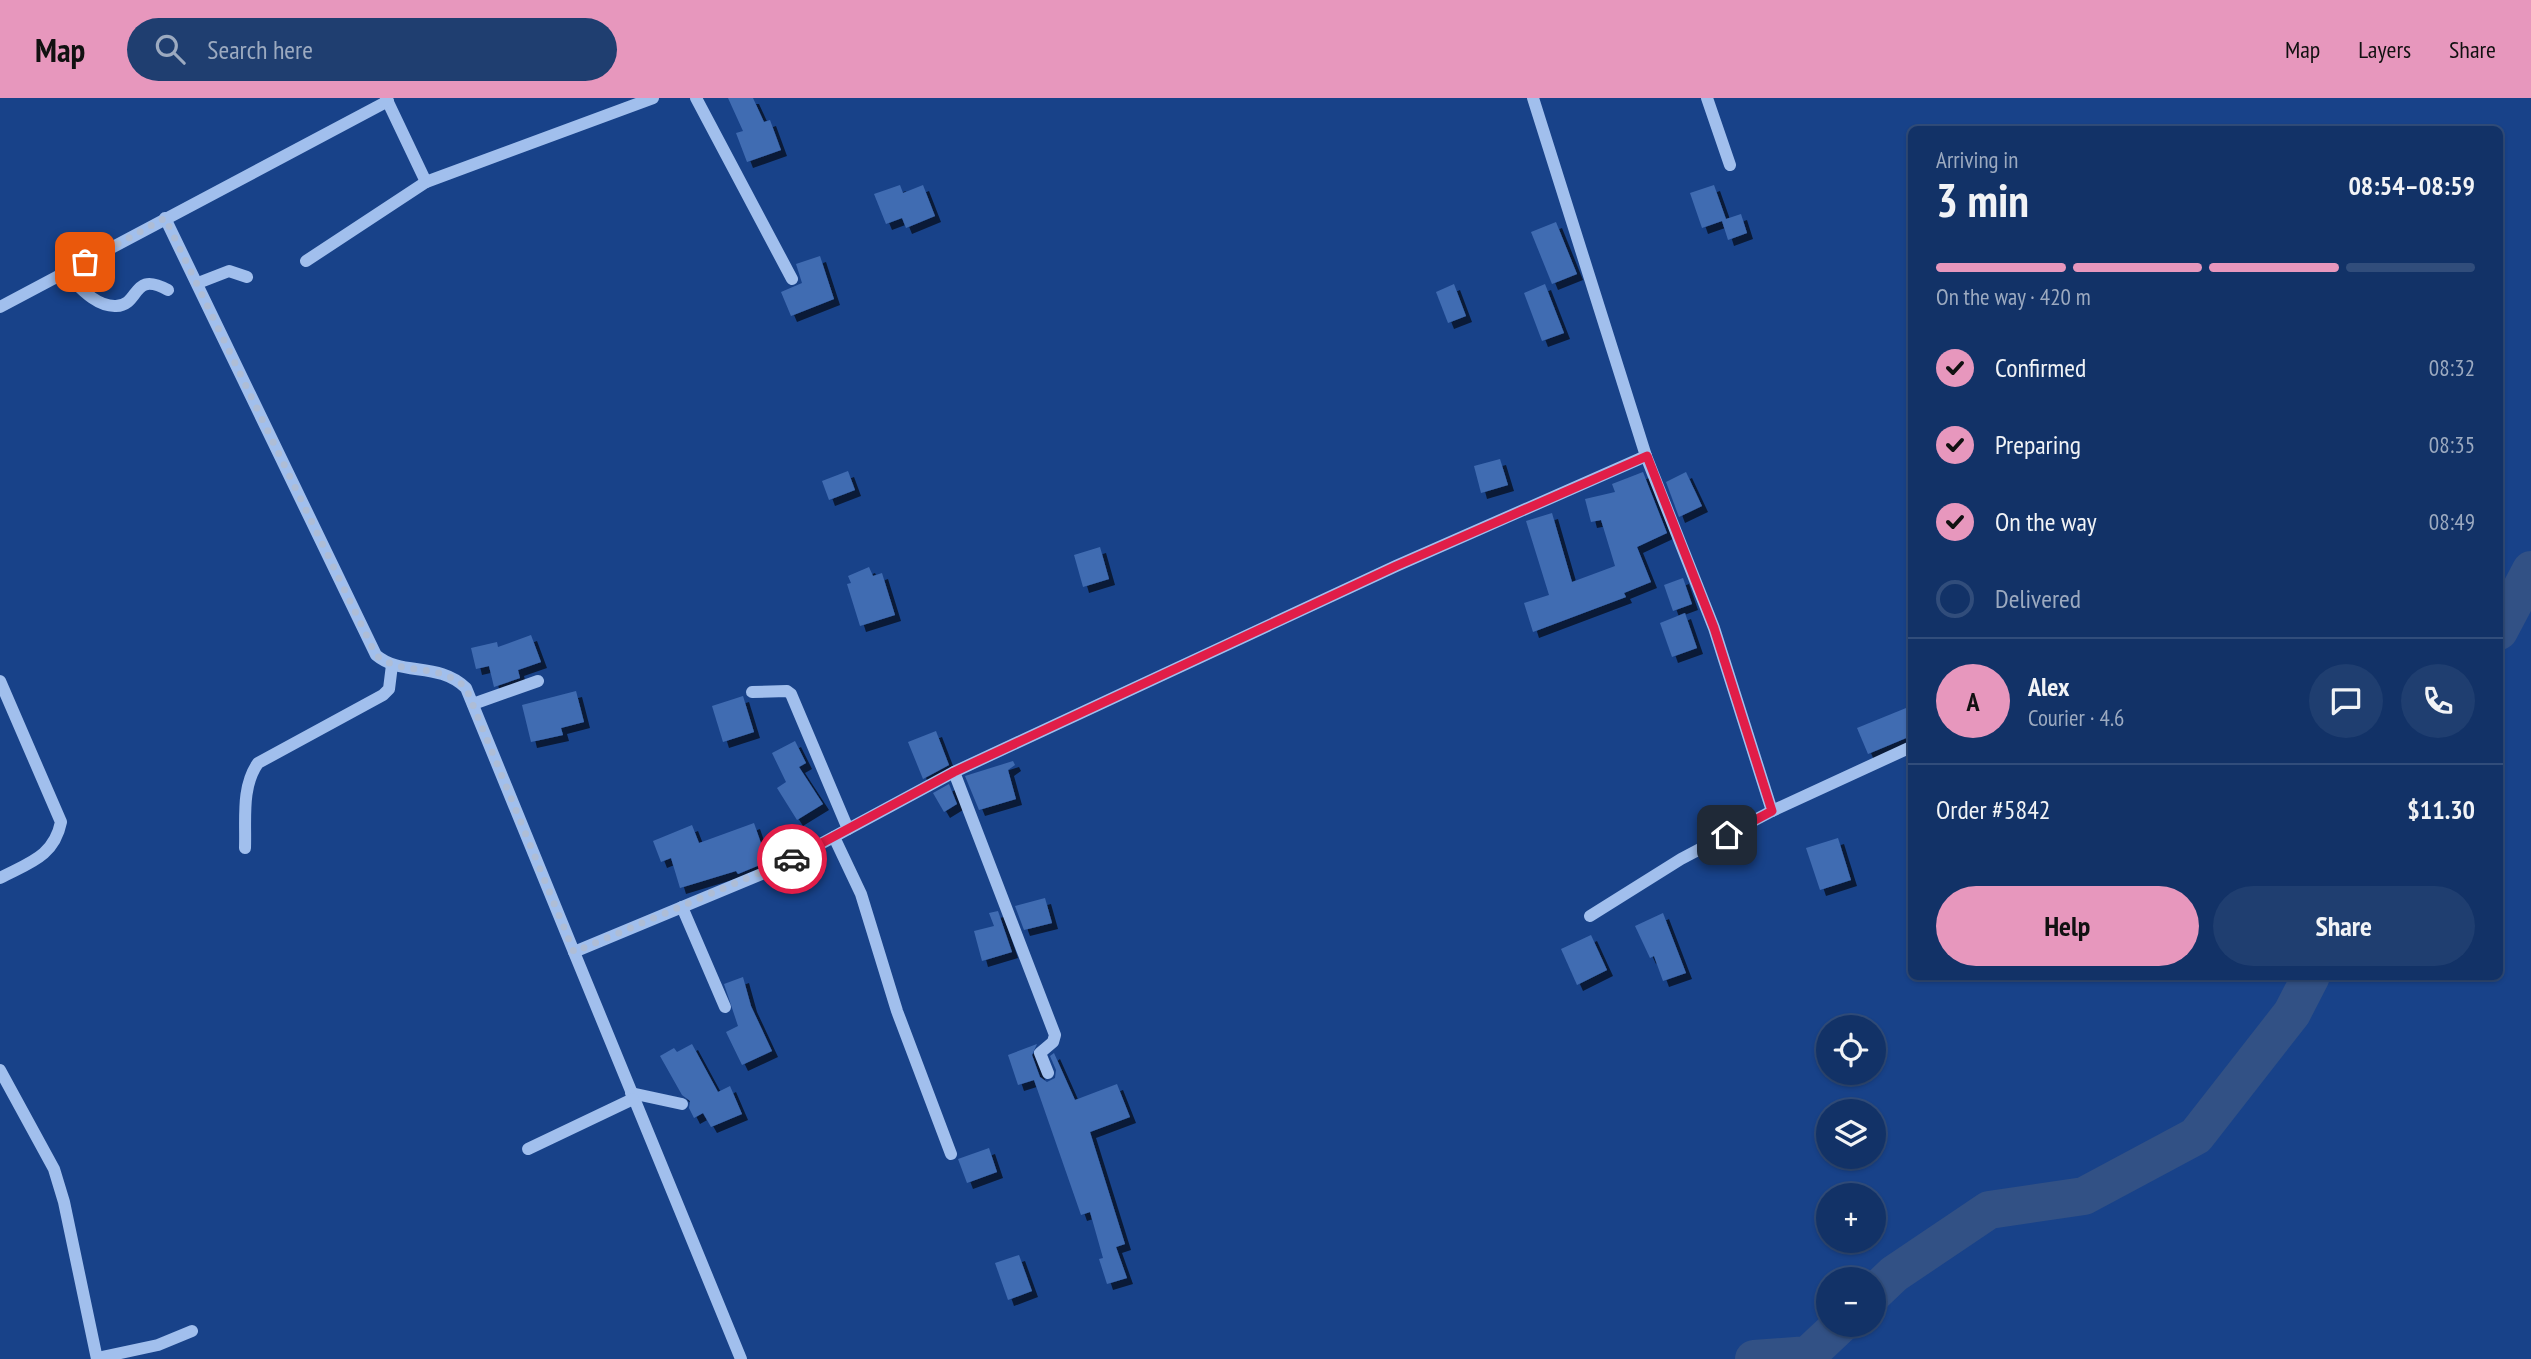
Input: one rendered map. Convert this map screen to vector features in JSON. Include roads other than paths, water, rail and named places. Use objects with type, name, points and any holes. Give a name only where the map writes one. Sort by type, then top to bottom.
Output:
[{"type":"street","points":[[306,261],[426,182],[653,98]]},
{"type":"street","points":[[696,98],[792,279]]},
{"type":"street","points":[[1533,98],[1647,456],[1714,628],[1772,811]]},
{"type":"street","points":[[1707,98],[1730,165]]},
{"type":"street","points":[[0,307],[387,99],[426,182]]},
{"type":"street","points":[[165,218],[376,655],[392,665],[440,671],[456,678],[466,688],[741,1359]]},
{"type":"street","points":[[198,283],[229,271],[247,277]]},
{"type":"street","points":[[65,273],[92,298],[115,306],[122,304],[143,284],[155,283],[167,290]]},
{"type":"street","points":[[574,952],[776,868],[954,772],[1396,566],[1647,456]]},
{"type":"street","points":[[245,848],[247,790],[251,773],[258,763],[383,695],[388,689],[392,665]]},
{"type":"street","points":[[0,681],[61,822],[58,840],[48,852],[0,878]]},
{"type":"street","points":[[472,704],[538,681]]},
{"type":"street","points":[[752,692],[786,691],[791,694],[848,829]]},
{"type":"street","points":[[1590,916],[1681,859],[1772,811],[1908,748]]},
{"type":"street","points":[[954,772],[1055,1035],[1053,1042],[1040,1054],[1048,1073]]},
{"type":"street","points":[[834,837],[860,894],[897,1011],[951,1154]]},
{"type":"street","points":[[682,908],[725,1007]]},
{"type":"street","points":[[0,1070],[54,1169],[64,1202],[97,1359],[158,1345],[192,1331]]},
{"type":"street","points":[[528,1149],[632,1096],[682,1104]]},
{"type":"waterway","points":[[2503,623],[2531,570]]},
{"type":"waterway","points":[[1886,1282],[1989,1210],[2084,1196],[2196,1136],[2292,1013],[2309,980]]},
{"type":"waterway","points":[[1754,1359],[1808,1355],[1827,1337]]},
{"type":"waterway","points":[[1808,1355],[1812,1359]]}]
